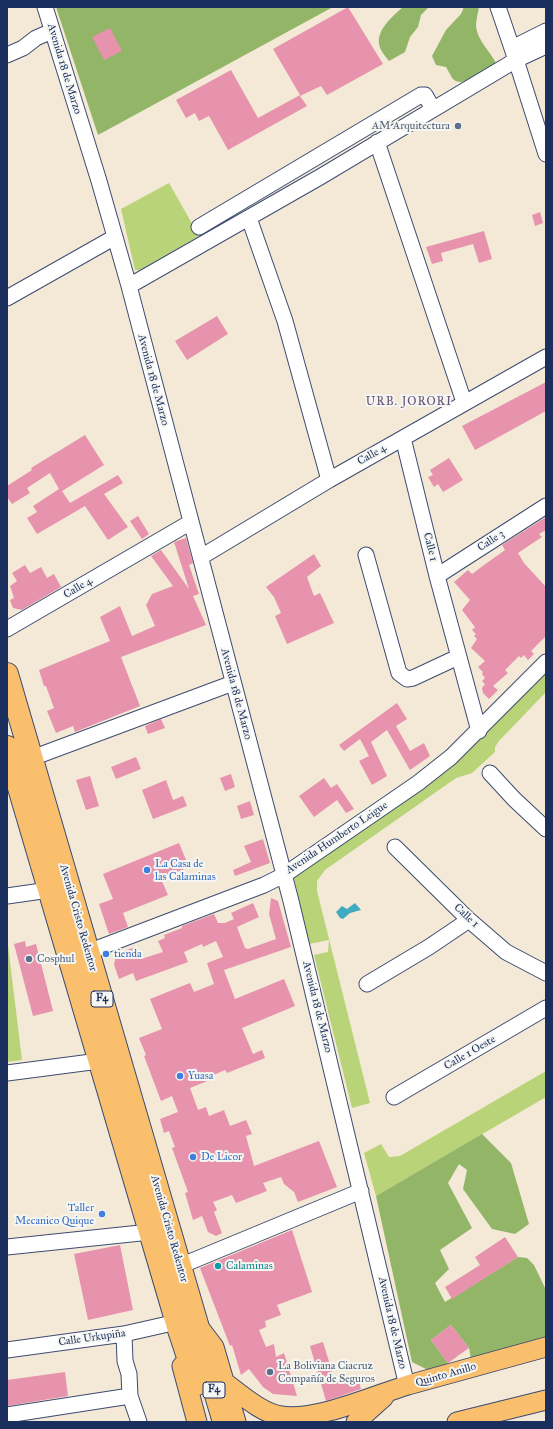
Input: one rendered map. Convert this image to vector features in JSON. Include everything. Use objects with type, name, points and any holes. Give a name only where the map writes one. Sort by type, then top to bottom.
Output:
[{"type":"highway","name":"Avenida Cristo Redentor","points":[[7,674],[180,1266],[184,1326]]},
{"type":"highway","name":"Avenida Cristo Redentor","points":[[7,747],[150,1232],[184,1326],[224,1422]]},
{"type":"highway","name":"Avenida Cristo Redentor","points":[[198,1360],[208,1422]]},
{"type":"main road","name":"Avenida Cristo Redentor","points":[[197,1422],[180,1358],[184,1326],[214,1347],[236,1422]]},
{"type":"main road","name":"Quinto Anillo","points":[[356,1422],[399,1388],[546,1347]]},
{"type":"main road","points":[[224,1382],[260,1407],[281,1416],[298,1416],[320,1412],[399,1388]]},
{"type":"main road","points":[[457,1422],[546,1400]]},
{"type":"street","name":"Avenida 18 de Marzo","points":[[45,7],[129,286],[284,875],[361,1191],[399,1388]]},
{"type":"street","points":[[498,7],[546,154]]},
{"type":"street","points":[[7,55],[23,48],[36,38],[52,31]]},
{"type":"street","points":[[129,286],[320,177],[433,109],[546,31]]},
{"type":"street","points":[[514,54],[546,46]]},
{"type":"street","points":[[199,227],[421,95],[425,95],[433,109]]},
{"type":"street","points":[[378,142],[464,402]]},
{"type":"street","points":[[310,161],[320,177]]},
{"type":"street","points":[[249,218],[285,321],[329,480]]},
{"type":"street","points":[[7,298],[115,237]]},
{"type":"street","name":"Calle 4","points":[[201,557],[329,480],[464,402],[546,357]]},
{"type":"street","name":"Calle 1","points":[[403,438],[458,657],[479,731]]},
{"type":"street","name":"Calle 3","points":[[437,576],[546,506]]},
{"type":"street","name":"Calle 4","points":[[7,629],[191,522]]},
{"type":"street","points":[[366,556],[398,673],[407,679],[413,678],[458,657]]},
{"type":"street","name":"Avenida Humberto Leigue","points":[[88,952],[264,885],[284,875],[418,783],[451,757],[479,731],[546,662]]},
{"type":"street","points":[[32,758],[233,683]]},
{"type":"street","points":[[490,773],[514,800],[546,829]]},
{"type":"street","name":"Calle 1","points":[[395,847],[469,920],[506,952],[546,973]]},
{"type":"street","points":[[7,896],[49,890]]},
{"type":"street","points":[[367,984],[429,947],[469,920]]},
{"type":"street","name":"Calle 1 Oeste","points":[[394,1097],[546,1008]]},
{"type":"street","points":[[7,1072],[99,1061]]},
{"type":"street","points":[[180,1266],[361,1191]]},
{"type":"street","points":[[7,1247],[150,1232]]},
{"type":"street","name":"Calle Urkupiña","points":[[7,1350],[184,1326]]},
{"type":"street","points":[[124,1334],[125,1361],[129,1374],[130,1396],[139,1422]]},
{"type":"street","points":[[7,1415],[130,1396]]},
{"type":"green space","points":[[56,7],[333,7],[98,135]]},
{"type":"green space","points":[[403,7],[429,7],[421,15],[418,27],[410,37],[405,52],[389,61],[380,48],[380,33],[386,23]]},
{"type":"green space","points":[[464,7],[479,7],[476,24],[477,31],[481,41],[496,63],[476,77],[464,82],[459,82],[453,79],[446,67],[436,65],[432,56],[446,30],[461,14]]},
{"type":"green space","points":[[169,183],[199,236],[140,270],[135,270],[121,209]]},
{"type":"green space","points":[[546,671],[546,692],[499,741],[495,747],[495,752],[472,773],[456,778],[325,870],[317,881],[317,891],[370,1103],[352,1108],[314,955],[328,952],[329,940],[309,944],[293,874],[442,772],[500,719]]},
{"type":"green space","points":[[7,937],[22,1060],[7,1062]]},
{"type":"green space","points":[[546,1071],[546,1097],[376,1196],[364,1153],[381,1144],[389,1157],[400,1156]]},
{"type":"green space","points":[[482,1134],[511,1163],[529,1224],[515,1234],[492,1229],[463,1189],[467,1170],[459,1164],[448,1183],[472,1228],[440,1250],[449,1269],[435,1283],[445,1302],[518,1257],[527,1258],[534,1265],[546,1290],[546,1337],[471,1359],[469,1348],[451,1325],[431,1340],[448,1363],[446,1366],[428,1370],[412,1362],[376,1196]]},
{"type":"water","points":[[355,903],[361,910],[350,913],[343,919],[340,918],[336,912],[342,906],[347,909]]},
{"type":"building","points":[[348,7],[383,64],[327,95],[321,86],[300,96],[307,106],[228,150],[209,116],[199,121],[195,113],[186,118],[176,100],[231,70],[258,118],[300,95],[273,49]]},
{"type":"building","points":[[110,28],[122,51],[104,60],[92,37]]},
{"type":"building","points":[[540,212],[543,223],[535,226],[532,215]]},
{"type":"building","points":[[484,231],[492,259],[479,263],[473,244],[441,253],[443,261],[432,264],[426,247]]},
{"type":"building","points":[[217,316],[228,334],[187,360],[175,341]]},
{"type":"building","points":[[546,382],[546,411],[475,450],[462,426]]},
{"type":"building","points":[[85,435],[104,465],[62,491],[70,503],[118,475],[123,483],[104,494],[128,527],[108,540],[85,506],[37,534],[27,518],[37,512],[33,506],[59,489],[50,473],[27,488],[30,493],[12,504],[7,497],[7,486],[32,470],[31,468]]},
{"type":"building","points":[[449,458],[463,480],[443,492],[438,484],[434,487],[428,477],[433,475],[430,470]]},
{"type":"building","points":[[138,516],[149,534],[142,539],[130,521]]},
{"type":"building","points":[[546,517],[546,530],[539,534],[542,537],[518,553],[524,563],[546,587],[546,636],[531,651],[534,654],[528,660],[524,655],[521,658],[519,656],[505,670],[508,673],[493,686],[498,690],[489,699],[483,693],[482,688],[485,684],[482,681],[485,678],[482,674],[483,672],[478,667],[485,661],[471,648],[477,639],[474,636],[476,634],[472,630],[475,627],[462,610],[470,600],[454,582],[468,570],[472,574],[505,550],[502,545]]},
{"type":"building","points":[[186,538],[193,563],[189,565],[199,594],[193,596],[206,625],[121,657],[140,706],[75,732],[73,726],[56,733],[47,711],[54,708],[46,686],[44,686],[39,670],[110,641],[100,617],[120,606],[132,636],[155,626],[146,605],[152,594],[173,586],[151,556],[161,550],[189,589],[174,542]]},
{"type":"building","points":[[314,554],[321,566],[307,577],[314,596],[320,593],[334,623],[287,644],[275,616],[281,613],[274,597],[266,587]]},
{"type":"building","points":[[25,565],[30,573],[41,567],[47,578],[54,574],[61,587],[22,610],[13,608],[10,600],[14,598],[10,586],[17,581],[12,573]]},
{"type":"building","points":[[397,703],[407,719],[396,726],[410,751],[424,743],[430,756],[410,770],[387,730],[371,742],[387,776],[372,785],[359,761],[369,756],[360,739],[344,751],[339,745]]},
{"type":"building","points":[[161,719],[165,728],[148,734],[145,726]]},
{"type":"building","points":[[136,757],[141,769],[116,779],[111,767]]},
{"type":"building","points":[[231,774],[235,787],[225,791],[220,778]]},
{"type":"building","points":[[90,776],[99,806],[86,810],[76,780]]},
{"type":"building","points":[[324,778],[331,788],[337,784],[354,809],[346,813],[337,800],[314,817],[299,796]]},
{"type":"building","points":[[166,780],[173,800],[183,796],[187,806],[153,819],[142,790]]},
{"type":"building","points":[[250,801],[254,815],[241,819],[237,806]]},
{"type":"building","points":[[263,839],[270,863],[235,876],[233,870],[251,862],[244,846]]},
{"type":"building","points":[[179,843],[189,867],[161,879],[168,895],[123,913],[128,927],[109,934],[99,904],[113,899],[103,874]]},
{"type":"building","points":[[271,898],[278,901],[291,947],[224,970],[235,999],[284,979],[295,1006],[242,1028],[253,1054],[262,1050],[265,1058],[227,1073],[225,1070],[209,1077],[210,1080],[190,1088],[198,1110],[206,1107],[209,1116],[224,1110],[230,1126],[246,1120],[252,1134],[246,1136],[254,1166],[319,1141],[337,1187],[298,1202],[294,1192],[284,1184],[281,1177],[263,1183],[267,1191],[236,1203],[232,1195],[213,1202],[217,1210],[214,1212],[222,1233],[216,1236],[208,1232],[202,1216],[193,1220],[185,1193],[188,1192],[172,1148],[175,1147],[169,1131],[164,1133],[160,1119],[178,1112],[172,1096],[161,1101],[144,1056],[146,1055],[139,1038],[162,1029],[150,999],[190,983],[194,992],[214,984],[207,963],[223,957],[216,941],[203,947],[202,944],[184,952],[188,962],[136,981],[133,973],[119,979],[114,965],[116,954],[135,947],[141,959],[163,952],[158,941],[165,938],[164,935],[182,928],[182,926],[214,914],[218,923],[225,923],[234,919],[231,913],[253,903],[259,917],[237,927],[245,948],[248,949],[276,939],[269,914]]},
{"type":"building","points":[[25,941],[26,947],[36,944],[53,1011],[33,1016],[14,944]]},
{"type":"building","points":[[292,1230],[312,1292],[277,1305],[281,1315],[265,1321],[266,1327],[259,1330],[266,1347],[274,1344],[276,1357],[284,1353],[297,1396],[273,1394],[263,1387],[249,1369],[241,1375],[232,1345],[230,1346],[200,1268]]},
{"type":"building","points":[[505,1237],[518,1257],[452,1299],[445,1287],[480,1265],[475,1257]]},
{"type":"building","points":[[120,1245],[133,1310],[88,1320],[74,1254]]},
{"type":"building","points":[[451,1325],[469,1348],[448,1363],[431,1340]]},
{"type":"building","points":[[323,1342],[335,1381],[357,1375],[361,1389],[326,1401],[310,1346]]},
{"type":"building","points":[[65,1372],[68,1396],[7,1406],[7,1380]]},
{"type":"place","name":"AM Arquitectura","points":[[458,126]]},
{"type":"place","name":"La Casa de las Calaminas","points":[[147,870]]},
{"type":"place","name":"tienda","points":[[106,954]]},
{"type":"place","name":"Cosphul","points":[[29,959]]},
{"type":"place","name":"Yuasa","points":[[180,1076]]},
{"type":"place","name":"De Licor","points":[[193,1157]]},
{"type":"place","name":"Taller Mecanico Quique","points":[[102,1214]]},
{"type":"place","name":"Calaminas","points":[[218,1266]]},
{"type":"place","name":"La Boliviana Ciacruz Compañía de Seguros","points":[[270,1372]]},
{"type":"district","name":"URB. JORORI","points":[[409,402]]}]
